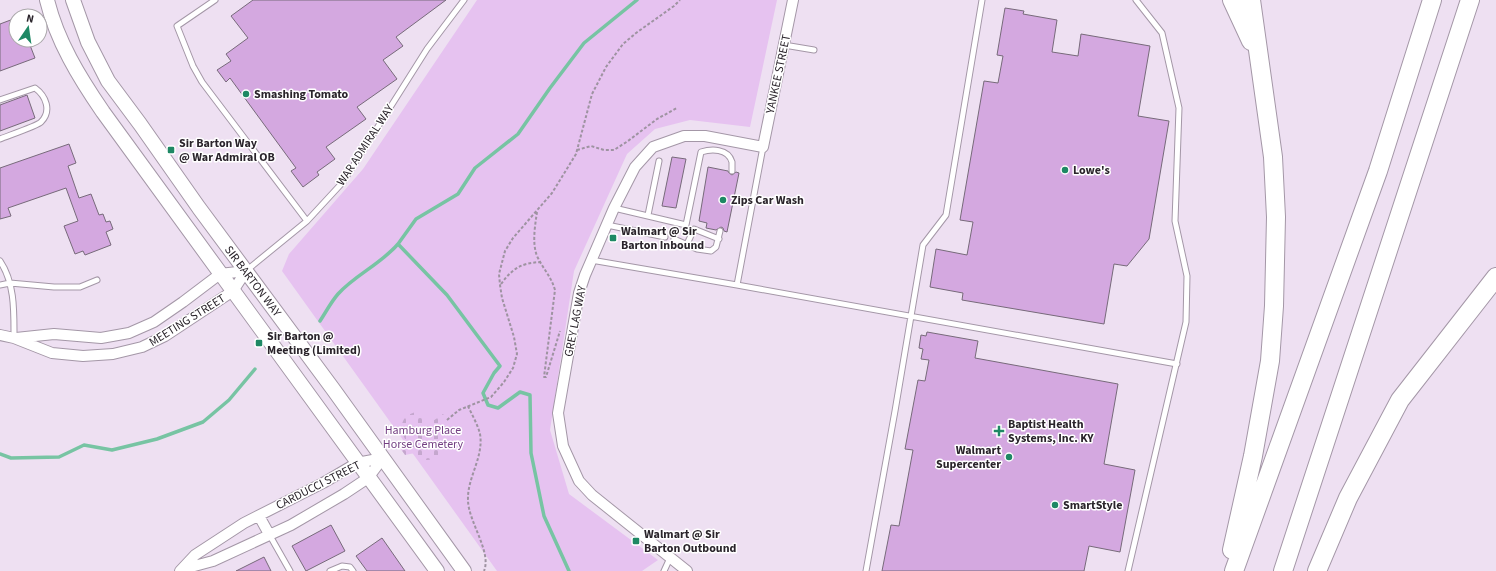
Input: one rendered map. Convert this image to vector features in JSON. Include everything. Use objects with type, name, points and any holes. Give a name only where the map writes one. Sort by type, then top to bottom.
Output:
[{"type":"highway","points":[[1232,0],[1259,58]]},
{"type":"highway","points":[[1227,571],[1252,456],[1270,361],[1274,306],[1276,217],[1273,157],[1251,0]]},
{"type":"highway","points":[[1283,571],[1470,0]]},
{"type":"highway","points":[[1234,571],[1378,171],[1431,4]]},
{"type":"highway","points":[[1317,571],[1348,498],[1400,400],[1496,277]]},
{"type":"main road","name":"SIR BARTON WAY","points":[[47,0],[58,34],[67,53],[85,86],[102,112],[437,571]]},
{"type":"main road","name":"SIR BARTON WAY","points":[[73,0],[88,42],[108,81],[464,571]]},
{"type":"street","name":"YANKEE STREET","points":[[763,147],[793,0]]},
{"type":"street","name":"GREY LAG WAY","points":[[687,571],[592,495],[579,481],[563,446],[558,413],[579,293],[591,260],[614,208],[635,167],[653,147],[684,136],[705,136],[763,147]]},
{"type":"street","name":"MEETING STREET","points":[[14,338],[54,334],[101,338],[129,333],[154,322],[220,274],[246,271]]},
{"type":"street","name":"MEETING STREET","points":[[0,335],[14,338],[52,353],[83,356],[113,354],[142,347],[165,336],[233,291],[246,271]]},
{"type":"street","name":"CARDUCCI STREET","points":[[181,570],[195,555],[244,523],[323,483],[357,463],[383,458]]},
{"type":"street","name":"CARDUCCI STREET","points":[[181,570],[213,561],[304,517],[368,478],[383,458]]},
{"type":"street","points":[[259,516],[269,534]]},
{"type":"lane","points":[[215,0],[177,26],[193,66],[202,82],[307,221]]},
{"type":"lane","name":"WAR ADMIRAL WAY","points":[[246,271],[307,221],[342,182],[427,49],[464,0]]},
{"type":"lane","points":[[866,571],[896,411],[923,245],[946,215],[982,0]]},
{"type":"lane","points":[[1128,571],[1186,322],[1187,276],[1175,221],[1179,108],[1162,33],[1136,0]]},
{"type":"lane","points":[[784,45],[814,50]]},
{"type":"lane","points":[[0,100],[35,88],[41,92],[47,100],[47,112],[40,123],[0,139]]},
{"type":"lane","points":[[737,285],[763,147]]},
{"type":"lane","points":[[686,224],[701,152],[716,149],[722,152],[728,156],[732,162],[732,171]]},
{"type":"lane","points":[[648,215],[659,162]]},
{"type":"lane","points":[[614,208],[686,224],[694,229],[719,239]]},
{"type":"lane","points":[[607,225],[665,237]]},
{"type":"lane","points":[[687,244],[694,229]]},
{"type":"lane","points":[[674,239],[697,249],[711,251],[716,247],[720,231]]},
{"type":"lane","points":[[591,260],[1177,364]]},
{"type":"lane","points":[[0,261],[10,283],[14,310],[14,338]]},
{"type":"lane","points":[[0,285],[10,283],[54,287],[80,287],[97,280]]},
{"type":"lane","points":[[269,534],[290,571]]},
{"type":"lane","points":[[664,571],[671,557]]},
{"type":"lane","points":[[330,571],[342,566],[350,567],[353,571]]},
{"type":"path","points":[[446,420],[458,410],[491,397],[504,382],[513,368],[517,354],[514,337],[502,298],[499,274],[505,251],[513,238],[552,193],[576,154],[592,94],[606,66],[623,44],[680,0]]},
{"type":"path","points":[[577,150],[591,146],[604,150],[614,150],[657,119],[676,108]]},
{"type":"path","points":[[537,211],[535,247],[537,256],[552,279],[555,290],[544,377],[546,377],[562,325]]},
{"type":"path","points":[[500,285],[507,276],[520,266],[524,264],[541,262]]},
{"type":"path","points":[[468,406],[480,433],[481,445],[472,475],[468,501],[470,512],[486,558],[486,567],[484,571]]},
{"type":"green space","points":[[477,0],[777,0],[750,127],[690,120],[655,129],[627,154],[574,271],[550,430],[569,494],[658,560],[642,571],[497,571],[282,271],[289,254],[363,169]]},
{"type":"green space","name":"Hamburg Place Horse Cemetery","points":[[416,412],[426,415],[433,421],[443,414],[451,425],[441,431],[445,437],[446,443],[443,453],[439,457],[427,460],[420,459],[415,453],[405,455],[400,448],[405,439],[402,430],[404,419]]},
{"type":"building","points":[[253,0],[446,0],[396,37],[403,46],[383,60],[397,79],[357,107],[366,119],[326,147],[335,159],[317,172],[319,175],[303,187],[291,171],[296,168],[230,78],[226,82],[217,70],[231,61],[226,54],[248,38],[231,16]]},
{"type":"building","name":"Lowe's","points":[[1005,8],[1024,11],[1023,14],[1057,20],[1052,52],[1078,56],[1081,34],[1150,46],[1138,116],[1169,121],[1149,239],[1127,266],[1114,264],[1104,324],[962,300],[963,293],[930,287],[936,249],[967,255],[973,222],[960,220],[984,81],[998,83],[1003,56],[997,55]]},
{"type":"building","points":[[8,21],[8,48],[31,48],[35,58],[0,71],[0,24]]},
{"type":"building","points":[[27,95],[35,118],[0,131],[0,105]]},
{"type":"building","points":[[69,144],[76,163],[68,166],[79,198],[91,194],[99,215],[103,214],[106,222],[110,221],[113,229],[106,232],[111,245],[85,255],[83,251],[75,254],[64,226],[78,221],[66,188],[8,208],[11,216],[0,219],[0,168]]},
{"type":"building","points":[[672,157],[686,159],[676,208],[662,206]]},
{"type":"building","name":"Zips Car Wash","points":[[708,167],[728,171],[732,175],[736,172],[739,173],[727,232],[721,227],[716,230],[706,228],[707,223],[699,221]]},
{"type":"building","name":"Walmart Supercenter","points":[[927,332],[978,341],[975,358],[1118,384],[1104,464],[1135,470],[1120,552],[1089,546],[1084,571],[882,571],[891,525],[899,526],[913,450],[905,449],[918,380],[925,381],[929,360],[921,359],[923,349],[919,348],[921,335],[926,336]]},
{"type":"building","points":[[331,525],[345,551],[306,571],[292,546]]},
{"type":"building","points":[[382,538],[405,571],[367,571],[356,556]]},
{"type":"building","points":[[264,557],[271,571],[236,571]]},
{"type":"waterway","points":[[569,571],[544,516],[531,453],[530,395],[520,392],[498,408],[488,405],[483,393],[494,373],[500,366],[447,295],[398,244],[416,219],[458,194],[475,168],[518,134],[584,43],[637,0]]},
{"type":"waterway","points":[[320,321],[333,300],[345,287],[384,258],[398,244]]},
{"type":"waterway","points":[[0,454],[11,458],[59,457],[84,445],[112,450],[157,439],[203,422],[229,400],[255,369]]},
{"type":"place","name":"Smashing Tomato","points":[[246,94]]},
{"type":"place","name":"Sir Barton Way @ War Admiral OB","points":[[171,150]]},
{"type":"place","name":"Lowe's","points":[[1065,170]]},
{"type":"place","name":"Zips Car Wash","points":[[723,200]]},
{"type":"place","name":"Walmart @ Sir Barton Inbound","points":[[613,238]]},
{"type":"place","name":"Sir Barton @ Meeting (Limited)","points":[[259,343]]},
{"type":"place","name":"Baptist Health Systems, Inc. KY","points":[[999,431]]},
{"type":"place","name":"Walmart Supercenter","points":[[1009,457]]},
{"type":"place","name":"SmartStyle","points":[[1055,505]]},
{"type":"place","name":"Walmart @ Sir Barton Outbound","points":[[636,541]]}]
